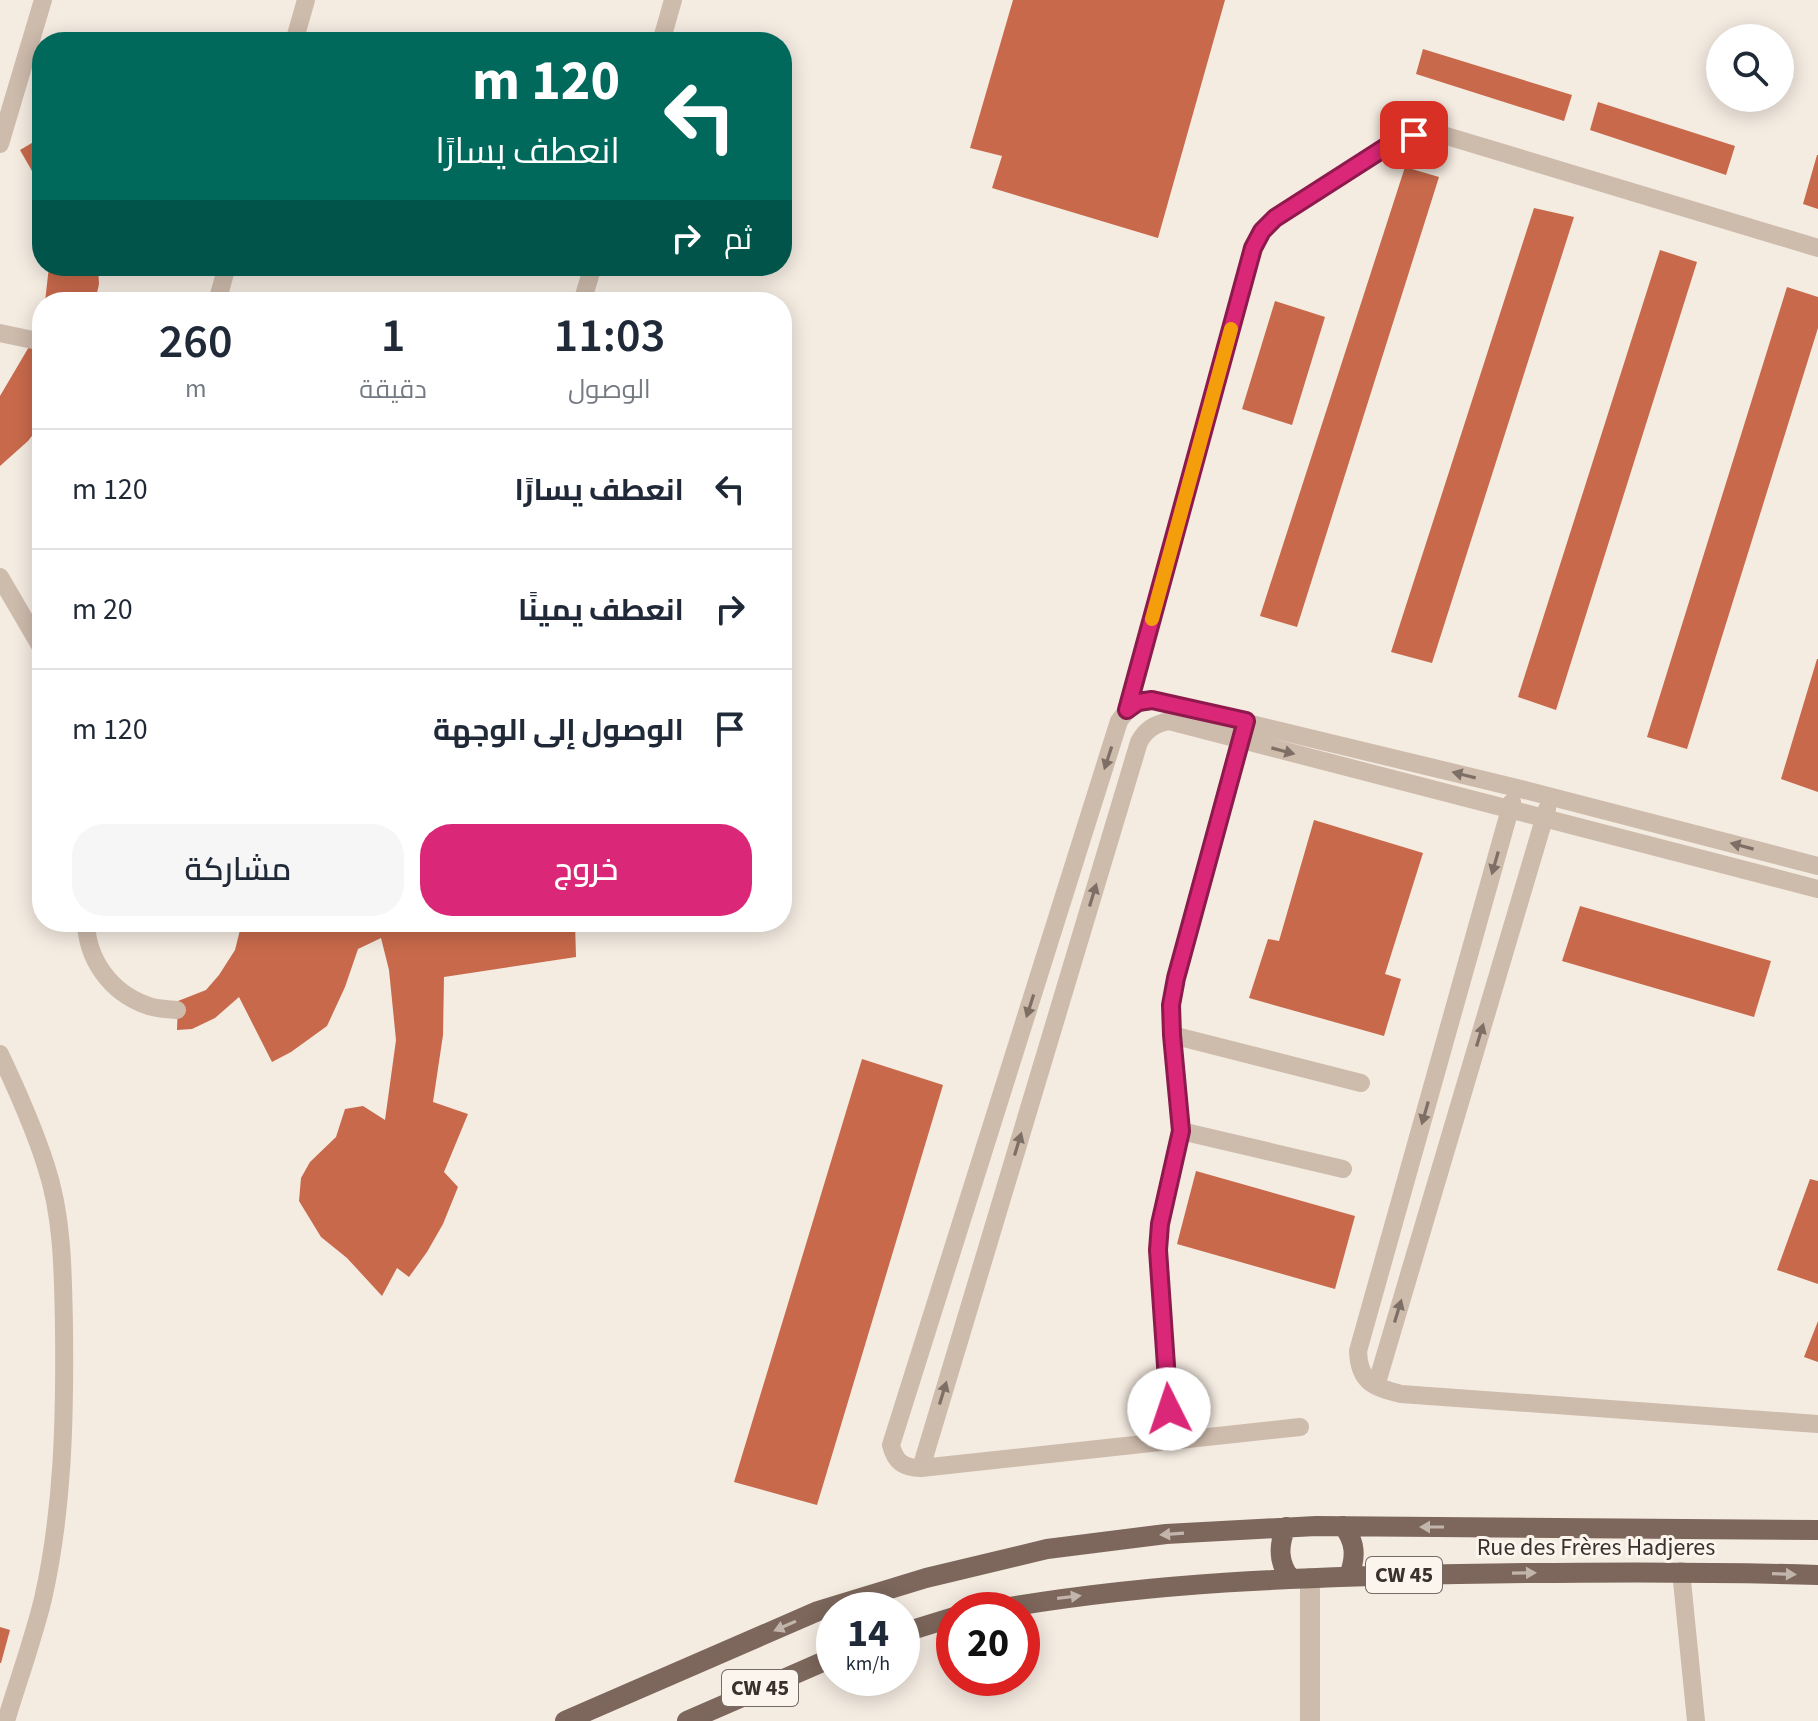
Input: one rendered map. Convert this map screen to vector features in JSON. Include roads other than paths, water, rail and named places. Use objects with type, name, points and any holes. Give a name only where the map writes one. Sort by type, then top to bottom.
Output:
[{"type":"main road","points":[[1343,1526],[1353,1541],[1349,1576]]},
{"type":"main road","points":[[1286,1527],[1282,1537],[1282,1563],[1300,1578]]},
{"type":"main road","points":[[565,1721],[818,1611],[926,1578],[1047,1549],[1166,1534],[1286,1527],[1818,1530]]},
{"type":"main road","name":"Rue des Frères Hadjeres","points":[[1040,1601],[1165,1585],[1349,1576],[1681,1571],[1818,1575]]},
{"type":"main road","name":"CW 45","points":[[687,1721],[816,1665]]},
{"type":"street","points":[[1300,1578],[1310,1721]]},
{"type":"lane","points":[[33,32],[43,0]]},
{"type":"lane","points":[[297,32],[306,0]]},
{"type":"lane","points":[[664,32],[673,0]]},
{"type":"lane","points":[[0,144],[32,37]]},
{"type":"lane","points":[[1127,710],[1253,248],[1262,231],[1275,218],[1392,143],[1414,135],[1440,134],[1818,248]]},
{"type":"lane","points":[[0,333],[32,340]]},
{"type":"lane","points":[[0,577],[32,632]]},
{"type":"lane","points":[[1300,1427],[921,1468],[910,1468],[899,1462],[891,1445],[1119,721],[1127,710],[1138,702],[1152,700],[1246,721],[1818,866]]},
{"type":"lane","points":[[921,1468],[1139,742],[1144,733],[1156,724],[1169,721],[1818,889]]},
{"type":"lane","points":[[1171,1441],[1158,1250],[1160,1224],[1181,1131],[1171,1005],[1246,721]]},
{"type":"lane","points":[[1517,788],[1358,1351],[1359,1367],[1364,1378],[1376,1386],[1401,1394],[1818,1424]]},
{"type":"lane","points":[[1376,1386],[1551,797]]},
{"type":"lane","points":[[87,932],[98,968],[119,991],[147,1006],[177,1010]]},
{"type":"lane","points":[[1172,1035],[1361,1083]]},
{"type":"lane","points":[[0,1054],[47,1168],[55,1210],[63,1291],[65,1427],[57,1513],[43,1599],[6,1721]]},
{"type":"lane","points":[[1181,1131],[1343,1169]]},
{"type":"lane","points":[[1681,1571],[1696,1721]]}]
